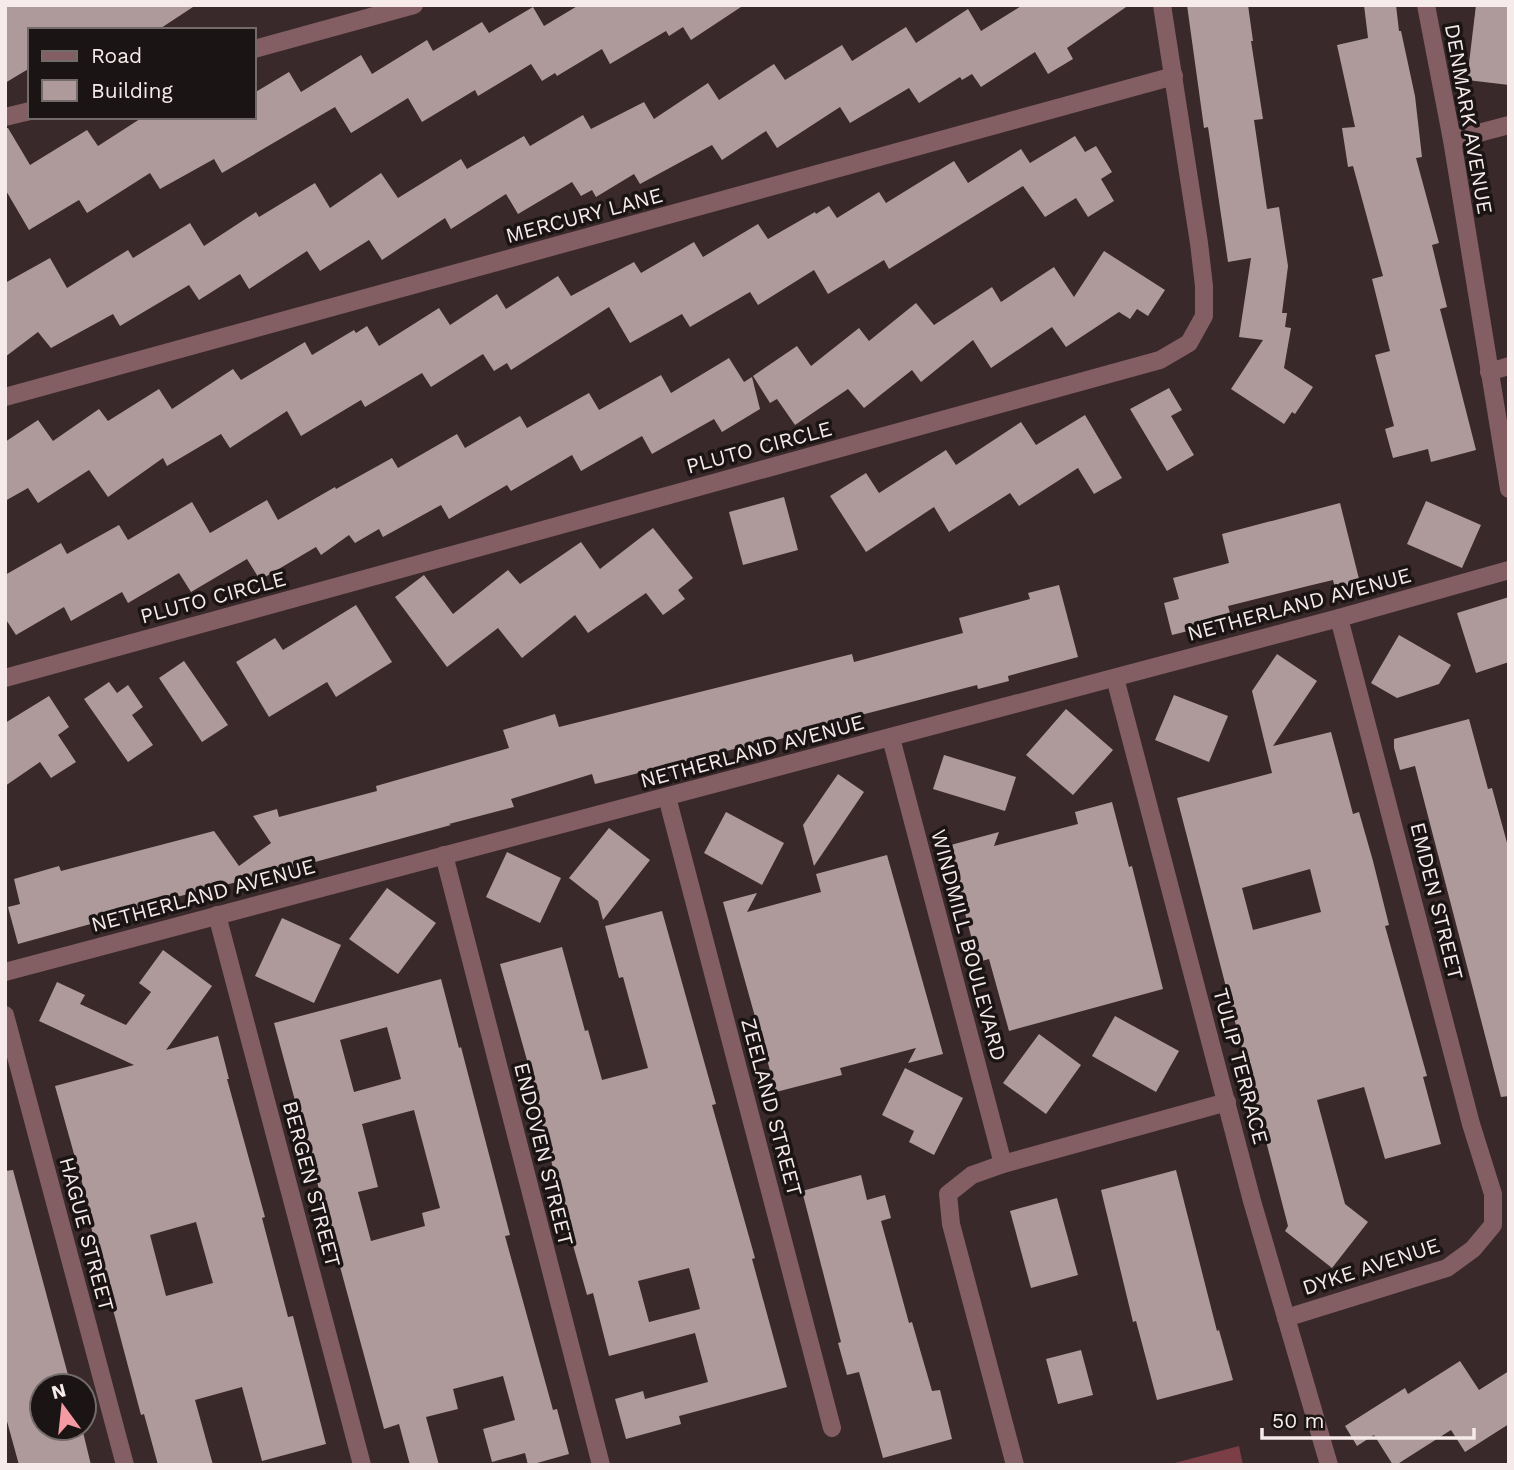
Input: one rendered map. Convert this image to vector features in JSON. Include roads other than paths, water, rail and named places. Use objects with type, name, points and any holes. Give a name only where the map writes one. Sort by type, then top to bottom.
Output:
[{"type":"street","points":[[256,48],[414,5]]},
{"type":"street","name":"PLUTO CIRCLE","points":[[5,678],[1160,360],[1189,343],[1205,317],[1199,243],[1162,5]]},
{"type":"street","name":"DENMARK AVENUE","points":[[1426,5],[1452,140],[1509,489]]},
{"type":"street","name":"MERCURY LANE","points":[[5,397],[1174,76]]},
{"type":"street","points":[[5,117],[28,111]]},
{"type":"street","points":[[1452,140],[1509,125]]},
{"type":"street","points":[[1489,372],[1509,366]]},
{"type":"street","name":"NETHERLAND AVENUE","points":[[5,972],[891,738],[1509,570]]},
{"type":"street","name":"EMDEN STREET","points":[[1339,618],[1468,1112],[1501,1192]]},
{"type":"street","name":"TULIP TERRACE","points":[[1115,678],[1252,1201],[1329,1465]]},
{"type":"street","name":"WINDMILL BOULEVARD","points":[[891,738],[1003,1164]]},
{"type":"street","name":"ZEELAND STREET","points":[[667,797],[832,1428]]},
{"type":"street","name":"ENDOVEN STREET","points":[[444,855],[601,1465]]},
{"type":"street","name":"BERGEN STREET","points":[[217,915],[362,1465]]},
{"type":"street","name":"HAGUE STREET","points":[[5,1015],[125,1465]]},
{"type":"street","points":[[1015,1465],[951,1224],[948,1194],[972,1175],[1003,1164],[1227,1102]]},
{"type":"street","name":"DYKE AVENUE","points":[[1286,1318],[1447,1268],[1474,1249],[1493,1225],[1501,1192]]}]
